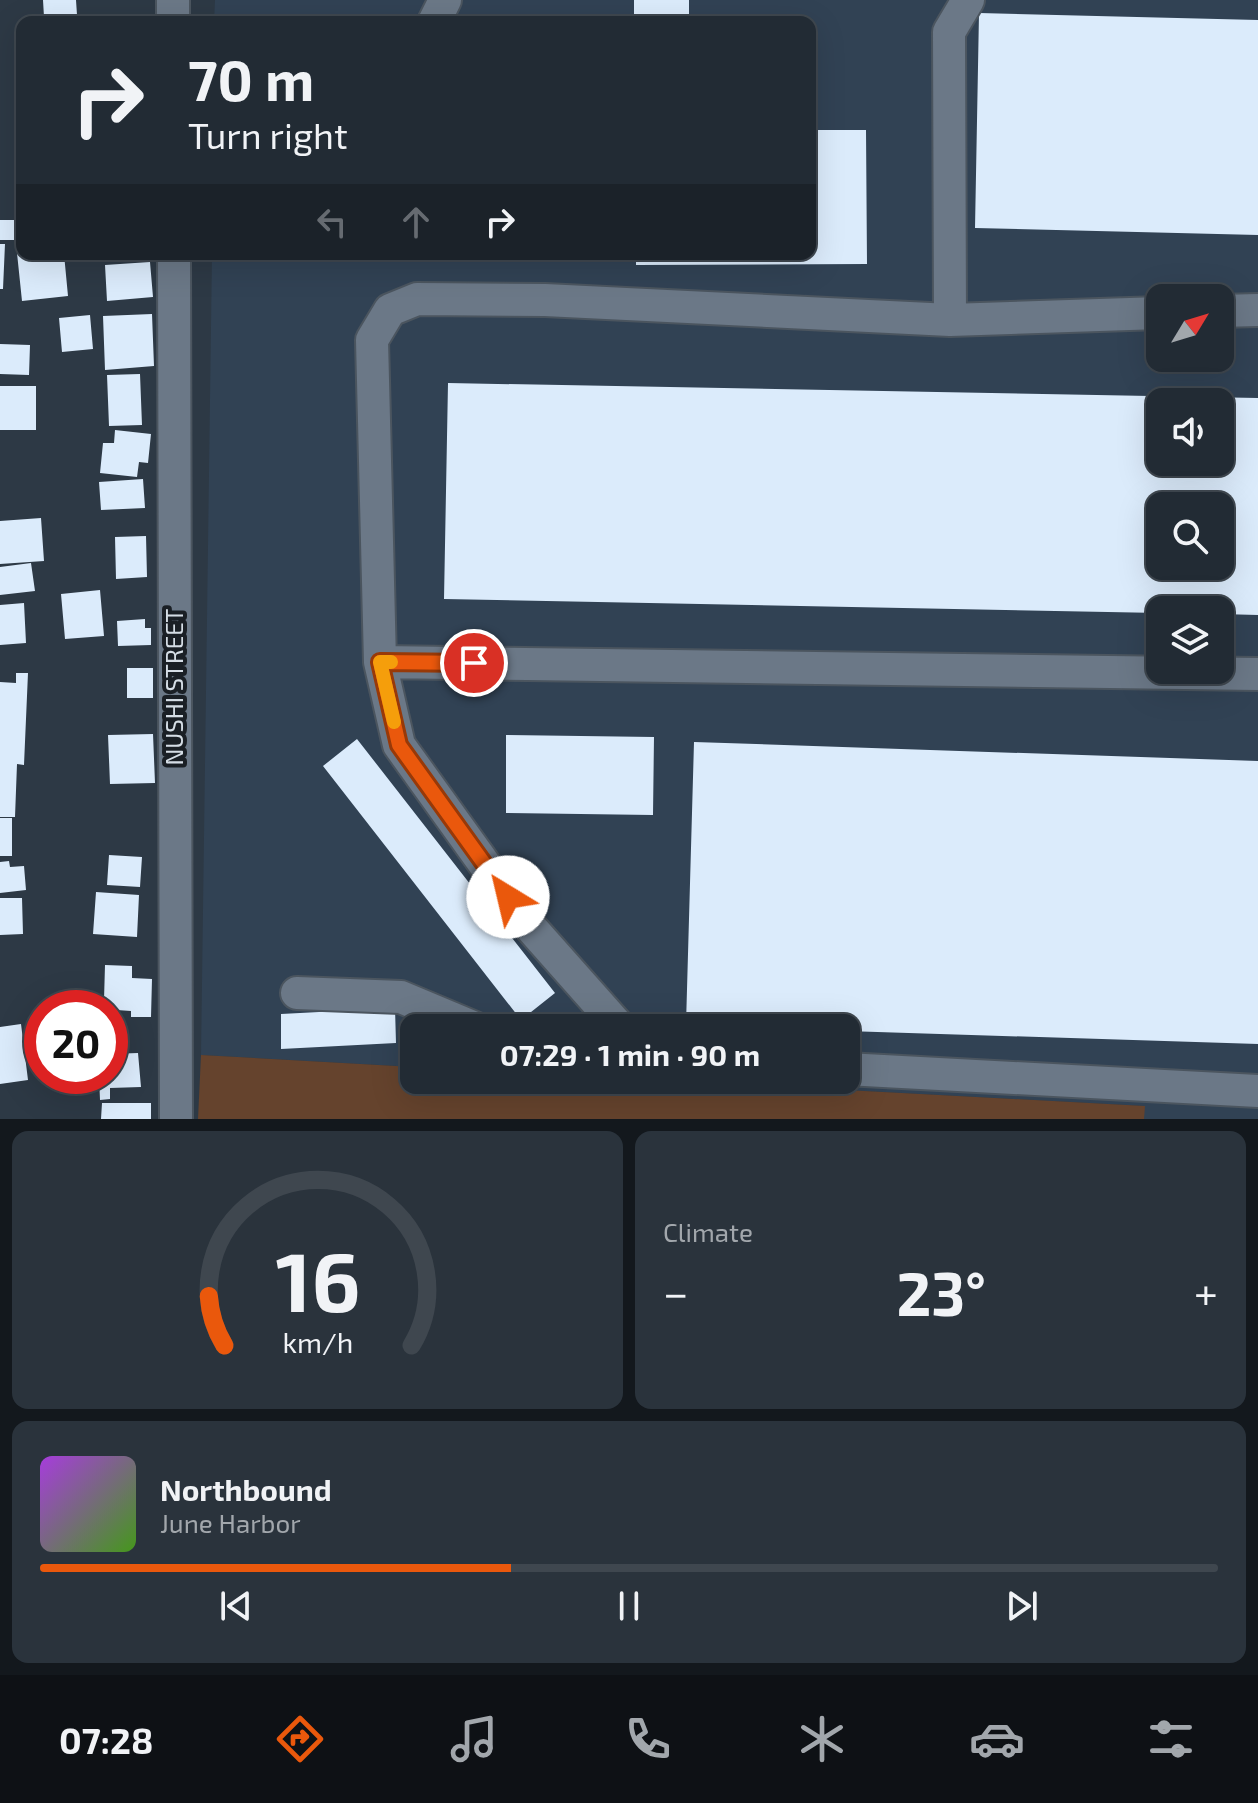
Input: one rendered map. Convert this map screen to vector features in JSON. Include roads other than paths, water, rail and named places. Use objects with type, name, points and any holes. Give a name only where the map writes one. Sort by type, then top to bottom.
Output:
[{"type":"street","points":[[950,320],[949,32],[968,0]]},
{"type":"street","name":"NUSHI STREET","points":[[174,260],[176,1119]]},
{"type":"street","points":[[608,1014],[526,922],[399,745],[380,662],[372,340],[390,310],[417,299],[545,300],[950,320],[1146,313]]},
{"type":"street","points":[[1234,311],[1258,310]]},
{"type":"street","points":[[380,662],[1258,674]]},
{"type":"street","points":[[297,993],[401,997],[442,1014]]},
{"type":"street","points":[[860,1070],[1258,1091]]}]
